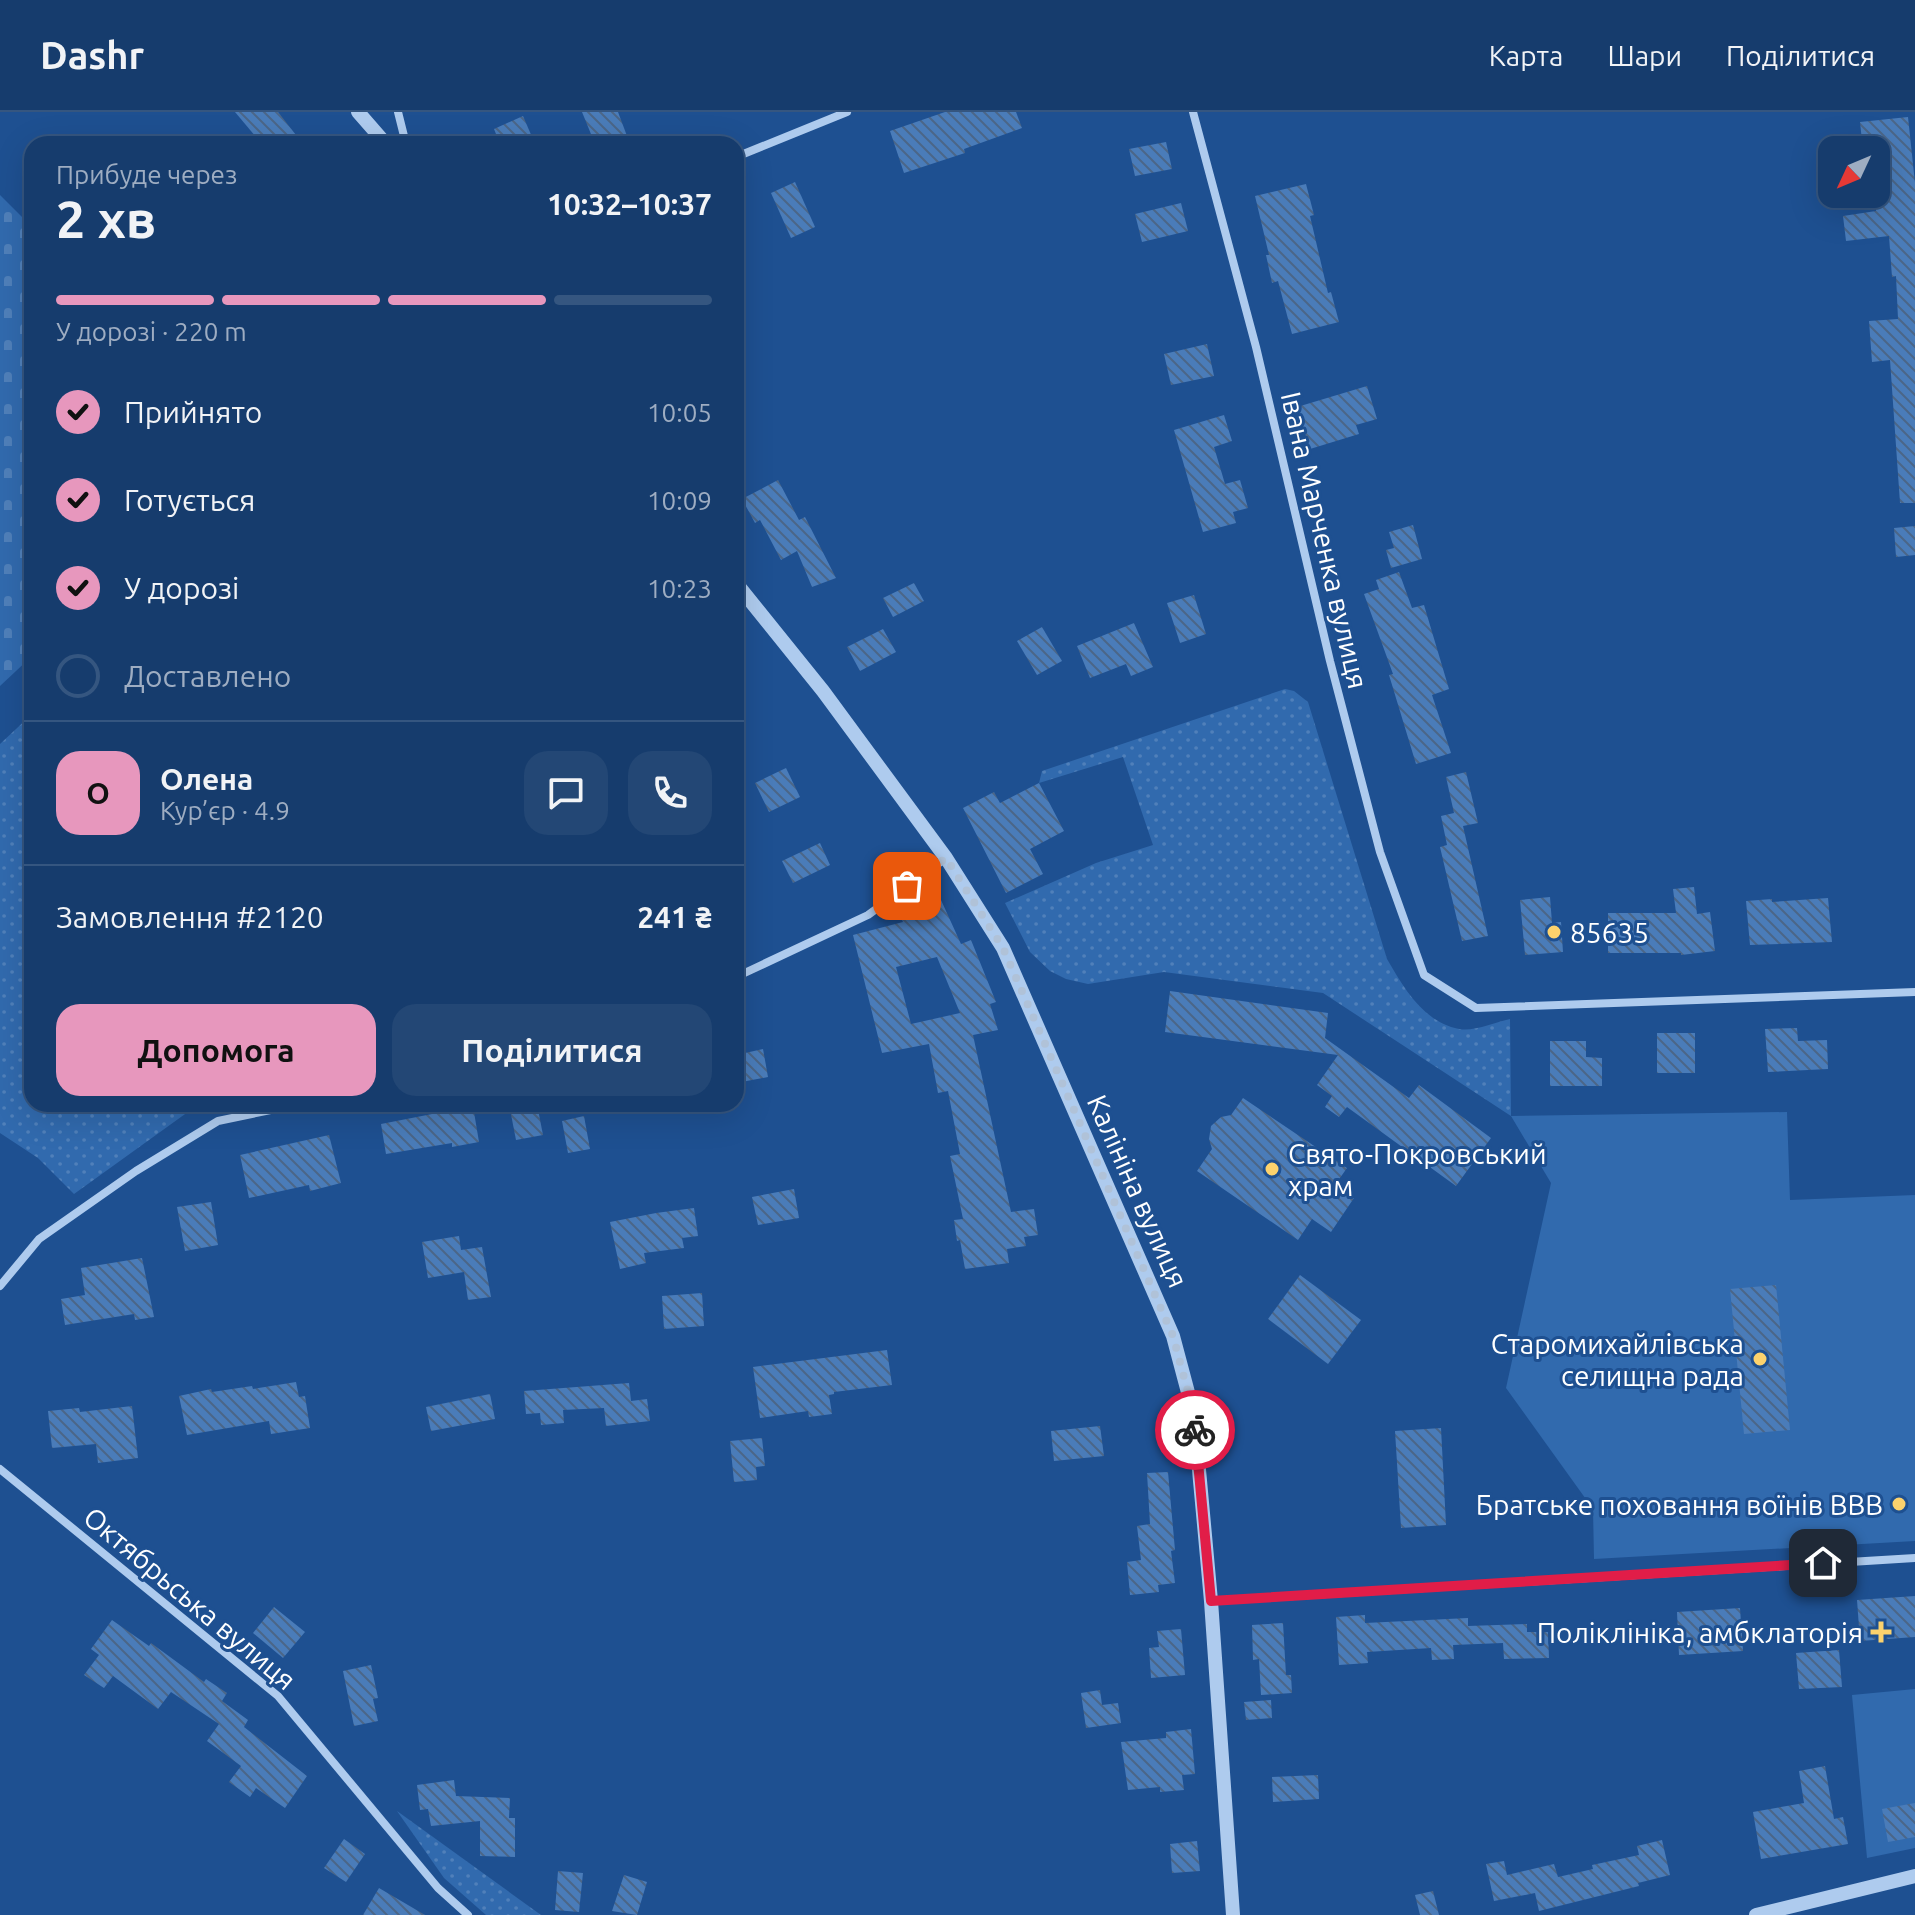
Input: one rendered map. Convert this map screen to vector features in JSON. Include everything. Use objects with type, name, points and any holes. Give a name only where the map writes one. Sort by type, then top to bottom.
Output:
[{"type":"street","points":[[358,112],[379,136]]},
{"type":"street","points":[[398,112],[404,136]]},
{"type":"street","points":[[744,154],[847,112]]},
{"type":"street","name":"Івана Марченка вулиця","points":[[1193,112],[1256,347],[1330,661],[1380,852],[1424,975],[1476,1008],[1915,992]]},
{"type":"street","name":"Калініна вулиця","points":[[744,593],[823,691],[946,858],[1003,948],[1173,1336],[1194,1415],[1211,1601],[1233,1915]]},
{"type":"street","points":[[744,973],[868,915],[946,858]]},
{"type":"street","points":[[0,1286],[39,1239],[149,1163],[218,1121],[261,1112]]},
{"type":"street","name":"Октябрьська вулиця","points":[[0,1469],[278,1696],[438,1888],[468,1915]]},
{"type":"street","points":[[1211,1601],[1915,1558]]},
{"type":"street","points":[[1756,1915],[1915,1876]]},
{"type":"green space","points":[[0,195],[24,219],[24,664],[0,686]]},
{"type":"green space","points":[[1285,689],[1294,691],[1308,702],[1387,959],[1408,992],[1435,1019],[1459,1029],[1478,1028],[1510,1019],[1511,1116],[1323,993],[1164,972],[1088,984],[1050,971],[1030,952],[1005,903],[1096,863],[1153,845],[1123,757],[1039,783],[1042,771]]},
{"type":"green space","points":[[24,722],[24,1112],[188,1112],[74,1194],[38,1158],[0,1133],[0,744]]},
{"type":"green space","points":[[1787,1112],[1790,1200],[1915,1195],[1915,1541],[1594,1559],[1593,1509],[1506,1388],[1551,1183],[1511,1116]]},
{"type":"green space","points":[[1915,1689],[1915,1848],[1867,1858],[1852,1695]]},
{"type":"green space","points":[[397,1811],[541,1915],[486,1915],[444,1878]]},
{"type":"building","points":[[235,112],[278,112],[297,136],[255,136]]},
{"type":"building","points":[[582,112],[618,112],[627,136],[592,136]]},
{"type":"building","points":[[945,112],[1016,112],[1022,128],[964,149],[965,153],[904,173],[890,131]]},
{"type":"building","points":[[523,116],[532,136],[497,136],[494,129]]},
{"type":"building","points":[[1908,117],[1915,183],[1915,503],[1900,503],[1890,360],[1872,362],[1869,321],[1898,319],[1896,276],[1892,277],[1889,236],[1846,241],[1843,216],[1890,208],[1890,136],[1862,136],[1860,122]]},
{"type":"building","points":[[1166,142],[1172,169],[1135,176],[1129,149]]},
{"type":"building","points":[[795,182],[815,227],[791,238],[771,193]]},
{"type":"building","points":[[1306,184],[1314,215],[1310,216],[1328,293],[1331,292],[1339,322],[1292,334],[1278,281],[1272,283],[1266,255],[1269,255],[1255,196]]},
{"type":"building","points":[[1181,203],[1188,231],[1142,242],[1135,214]]},
{"type":"building","points":[[1207,344],[1214,376],[1171,385],[1164,354]]},
{"type":"building","points":[[1367,386],[1377,419],[1356,425],[1359,434],[1310,449],[1297,407]]},
{"type":"building","points":[[1224,415],[1232,441],[1214,447],[1225,484],[1240,480],[1248,508],[1233,512],[1236,523],[1203,532],[1174,430]]},
{"type":"building","points":[[778,480],[799,520],[805,517],[836,578],[812,587],[797,551],[781,560],[760,520],[755,523],[744,498]]},
{"type":"building","points":[[1413,525],[1422,559],[1391,568],[1386,550],[1394,548],[1389,532]]},
{"type":"building","points":[[1915,526],[1915,555],[1896,557],[1894,528]]},
{"type":"building","points":[[1399,572],[1412,608],[1424,605],[1449,689],[1432,695],[1451,753],[1416,764],[1389,675],[1393,674],[1364,594],[1379,589],[1376,580]]},
{"type":"building","points":[[914,583],[924,601],[893,617],[883,598]]},
{"type":"building","points":[[1194,595],[1206,634],[1180,643],[1167,603]]},
{"type":"building","points":[[1134,623],[1153,667],[1131,676],[1126,664],[1090,678],[1077,646]]},
{"type":"building","points":[[1042,627],[1062,661],[1037,675],[1017,641]]},
{"type":"building","points":[[883,629],[896,652],[860,671],[847,647]]},
{"type":"building","points":[[786,768],[800,797],[769,812],[755,783]]},
{"type":"building","points":[[1466,772],[1478,823],[1463,826],[1488,936],[1462,941],[1440,847],[1447,845],[1441,816],[1454,813],[1446,777]]},
{"type":"building","points":[[1039,783],[1064,831],[1030,849],[1043,874],[1006,893],[963,808],[994,792],[1000,803]]},
{"type":"building","points":[[820,843],[830,865],[793,883],[782,861]]},
{"type":"building","points":[[1694,887],[1697,914],[1710,912],[1715,951],[1681,955],[1608,953],[1608,913],[1676,913],[1673,889]]},
{"type":"building","points":[[936,889],[961,944],[971,940],[996,1002],[990,1004],[998,1030],[973,1035],[1011,1212],[1034,1209],[1038,1235],[1024,1237],[1026,1246],[1007,1249],[1009,1263],[965,1269],[954,1220],[963,1219],[950,1156],[960,1154],[948,1091],[938,1093],[929,1044],[882,1053],[853,935],[903,922],[896,907]],"holes":[[[937,957],[960,1013],[911,1024],[896,967]]]},
{"type":"building","points":[[1550,897],[1552,923],[1561,922],[1563,952],[1525,955],[1520,900]]},
{"type":"building","points":[[1828,898],[1832,942],[1750,945],[1746,901]]},
{"type":"building","points":[[1170,991],[1328,1013],[1325,1038],[1409,1098],[1419,1085],[1491,1138],[1456,1186],[1347,1107],[1339,1117],[1325,1107],[1332,1096],[1317,1085],[1338,1055],[1165,1032]]},
{"type":"building","points":[[1797,1028],[1798,1041],[1827,1040],[1828,1069],[1768,1072],[1765,1029]]},
{"type":"building","points":[[1657,1033],[1695,1033],[1695,1073],[1657,1073]]},
{"type":"building","points":[[1550,1041],[1586,1041],[1586,1057],[1602,1058],[1602,1086],[1550,1086]]},
{"type":"building","points":[[763,1049],[768,1077],[744,1082],[744,1053]]},
{"type":"building","name":"Свято-Покровський храм","points":[[1243,1098],[1347,1168],[1335,1185],[1354,1198],[1331,1232],[1312,1219],[1298,1240],[1197,1171],[1212,1149],[1209,1139],[1211,1126],[1221,1117],[1231,1115]]},
{"type":"building","points":[[442,1112],[474,1112],[479,1142],[452,1147],[452,1143],[386,1154],[381,1124]]},
{"type":"building","points":[[511,1112],[539,1112],[543,1135],[516,1140]]},
{"type":"building","points":[[584,1116],[590,1149],[568,1153],[562,1121]]},
{"type":"building","points":[[329,1135],[341,1183],[310,1191],[309,1185],[249,1198],[240,1155]]},
{"type":"building","points":[[794,1189],[799,1218],[758,1225],[752,1197]]},
{"type":"building","points":[[211,1202],[218,1245],[185,1251],[177,1207]]},
{"type":"building","points":[[694,1208],[698,1236],[682,1238],[684,1248],[644,1253],[646,1263],[620,1269],[610,1222]]},
{"type":"building","points":[[459,1236],[461,1250],[482,1247],[491,1297],[468,1300],[464,1272],[428,1278],[422,1242]]},
{"type":"building","points":[[142,1258],[154,1317],[135,1320],[134,1314],[65,1325],[61,1299],[85,1295],[81,1268]]},
{"type":"building","points":[[1300,1275],[1361,1320],[1328,1364],[1268,1319]]},
{"type":"building","name":"Старомихайлівська селищна рада","points":[[1776,1285],[1790,1430],[1744,1434],[1730,1289]]},
{"type":"building","points":[[702,1293],[704,1326],[664,1329],[662,1296]]},
{"type":"building","points":[[887,1350],[892,1385],[834,1392],[829,1395],[832,1414],[809,1417],[808,1411],[760,1418],[753,1367]]},
{"type":"building","points":[[296,1382],[299,1397],[305,1396],[310,1428],[271,1434],[269,1421],[187,1435],[179,1396],[211,1389],[212,1392],[252,1386],[253,1389]]},
{"type":"building","points":[[629,1383],[631,1401],[647,1399],[650,1421],[606,1426],[604,1408],[563,1410],[564,1423],[541,1425],[540,1413],[526,1414],[524,1391]]},
{"type":"building","points":[[490,1394],[495,1419],[431,1431],[426,1407]]},
{"type":"building","points":[[132,1406],[138,1458],[98,1463],[96,1444],[52,1448],[48,1411],[79,1408],[80,1412]]},
{"type":"building","points":[[1100,1426],[1104,1456],[1054,1461],[1051,1431]]},
{"type":"building","points":[[1441,1428],[1446,1525],[1401,1528],[1395,1431]]},
{"type":"building","points":[[762,1438],[765,1466],[756,1467],[757,1480],[734,1482],[730,1441]]},
{"type":"building","points":[[1168,1472],[1175,1583],[1158,1585],[1159,1592],[1130,1595],[1127,1562],[1141,1560],[1137,1526],[1150,1524],[1147,1473]]},
{"type":"building","points":[[1915,1596],[1915,1637],[1860,1641],[1857,1600]]},
{"type":"building","points":[[274,1607],[305,1632],[283,1658],[253,1633]]},
{"type":"building","points":[[1740,1608],[1743,1651],[1679,1655],[1677,1612]]},
{"type":"building","points":[[1365,1615],[1365,1623],[1468,1618],[1468,1626],[1527,1624],[1527,1632],[1548,1632],[1549,1658],[1504,1659],[1503,1643],[1453,1645],[1454,1659],[1432,1660],[1431,1648],[1367,1652],[1368,1663],[1339,1665],[1336,1617]]},
{"type":"building","points":[[112,1620],[149,1646],[151,1643],[204,1682],[206,1679],[227,1693],[222,1701],[248,1720],[244,1727],[307,1776],[285,1808],[256,1788],[250,1797],[229,1782],[241,1766],[207,1741],[219,1724],[171,1692],[158,1709],[113,1676],[104,1688],[84,1675],[99,1655],[91,1649]]},
{"type":"building","points":[[1283,1623],[1286,1675],[1291,1675],[1292,1693],[1261,1695],[1259,1659],[1253,1660],[1252,1625]]},
{"type":"building","points":[[1181,1629],[1185,1675],[1151,1678],[1149,1648],[1159,1647],[1157,1631]]},
{"type":"building","points":[[1839,1650],[1842,1687],[1799,1689],[1796,1653]]},
{"type":"building","points":[[371,1665],[378,1698],[373,1699],[378,1721],[354,1726],[343,1671]]},
{"type":"building","points":[[1100,1690],[1102,1705],[1118,1703],[1121,1723],[1086,1728],[1081,1693]]},
{"type":"building","points":[[1271,1700],[1272,1718],[1246,1720],[1244,1702]]},
{"type":"building","points":[[1191,1729],[1195,1774],[1182,1775],[1184,1790],[1160,1792],[1160,1787],[1128,1790],[1121,1742],[1166,1738],[1166,1732]]},
{"type":"building","points":[[1825,1766],[1834,1819],[1843,1817],[1848,1844],[1761,1859],[1753,1812],[1804,1803],[1799,1771]]},
{"type":"building","points":[[1318,1775],[1319,1799],[1273,1802],[1272,1777]]},
{"type":"building","points":[[454,1780],[456,1796],[510,1798],[509,1818],[515,1818],[515,1857],[480,1856],[480,1821],[431,1826],[428,1809],[420,1810],[417,1785]]},
{"type":"building","points":[[1915,1803],[1915,1837],[1888,1842],[1882,1809]]},
{"type":"building","points":[[344,1839],[365,1854],[346,1882],[324,1868]]},
{"type":"building","points":[[1662,1840],[1670,1875],[1539,1911],[1535,1893],[1494,1901],[1486,1864],[1504,1861],[1507,1875],[1554,1864],[1558,1877],[1593,1869],[1592,1865],[1639,1855],[1637,1846]]},
{"type":"building","points":[[1197,1841],[1200,1871],[1172,1873],[1170,1844]]},
{"type":"building","points":[[558,1871],[583,1873],[579,1912],[555,1910]]},
{"type":"building","points":[[624,1875],[647,1882],[637,1915],[612,1911]]},
{"type":"building","points":[[379,1888],[425,1915],[363,1915]]},
{"type":"building","points":[[1433,1891],[1439,1915],[1420,1915],[1415,1895]]},
{"type":"way so far","points":[[907,886],[946,858],[1003,948],[1173,1336],[1194,1415],[1195,1430]]},
{"type":"place","name":"85635","points":[[1554,932]]},
{"type":"place","name":"Свято-Покровський храм","points":[[1272,1169]]},
{"type":"place","name":"Старомихайлівська селищна рада","points":[[1760,1359]]},
{"type":"place","name":"Братське поховання воїнів ВВВ","points":[[1899,1504]]},
{"type":"place","name":"Поліклініка, амбклаторія","points":[[1881,1632]]},
{"type":"route","points":[[1195,1430],[1211,1601],[1823,1563]]}]
